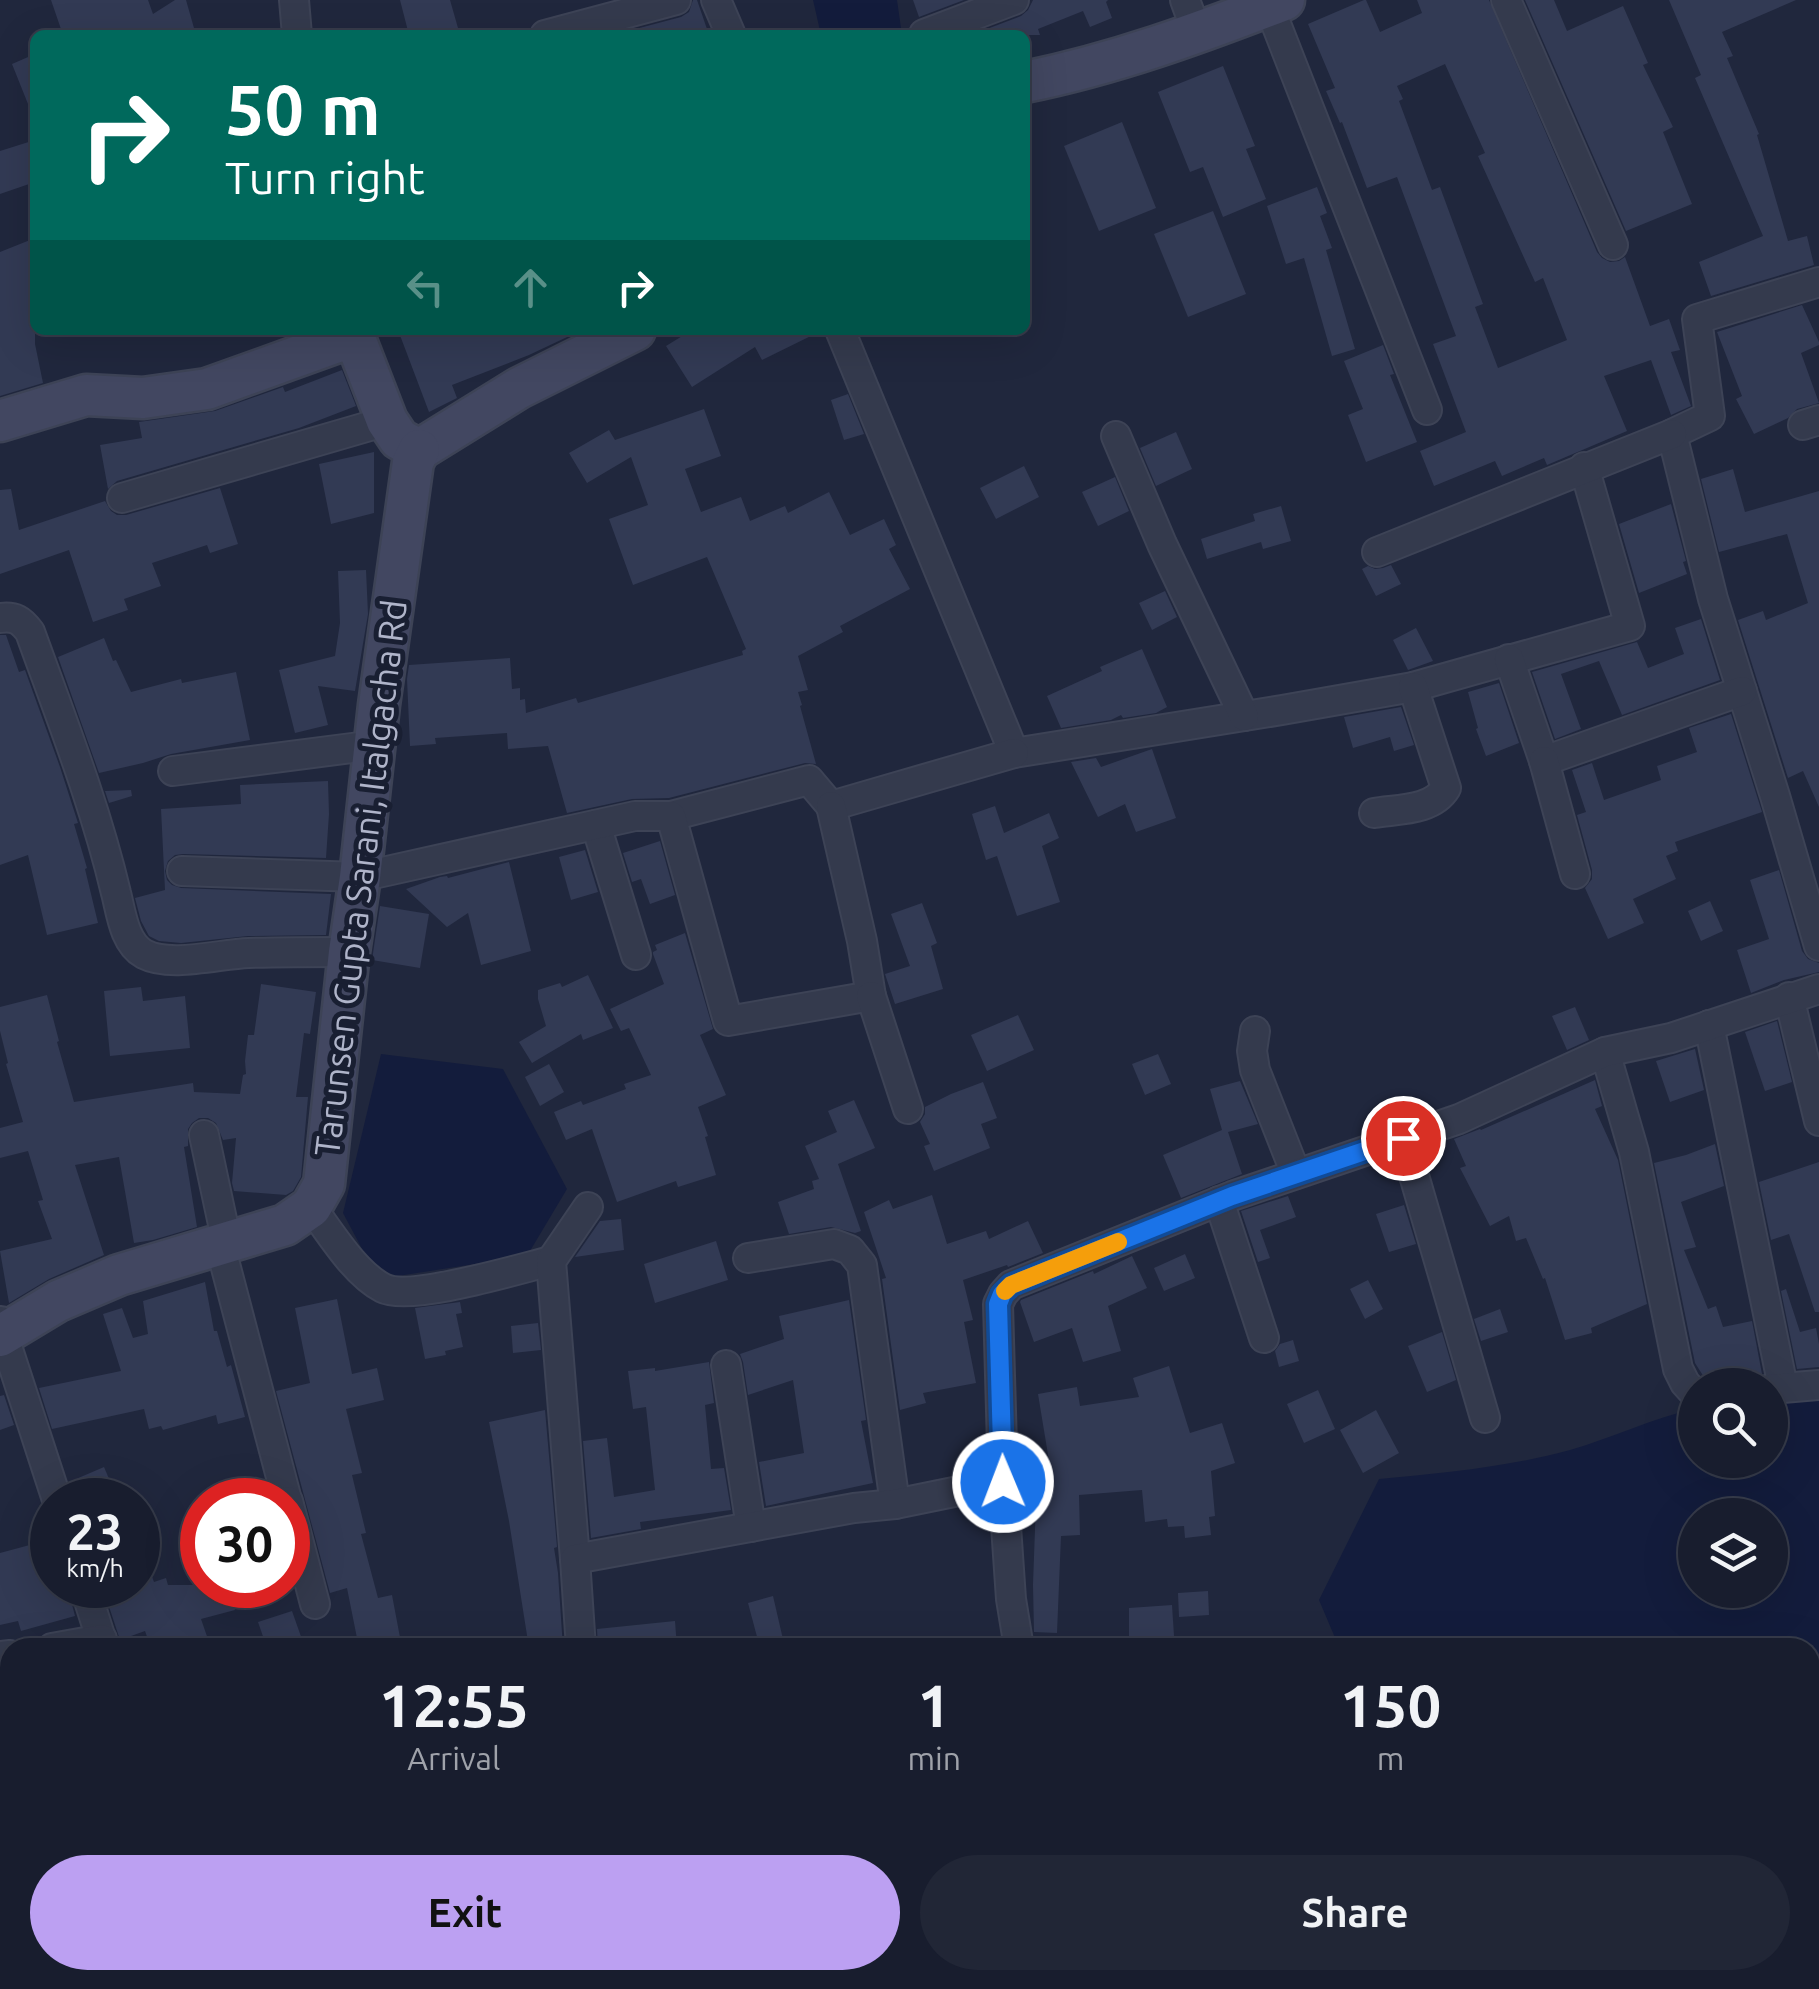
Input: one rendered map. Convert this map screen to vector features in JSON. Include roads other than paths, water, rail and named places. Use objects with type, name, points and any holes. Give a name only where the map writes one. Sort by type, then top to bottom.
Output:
[{"type":"street","points":[[294,0],[297,30]]},
{"type":"street","points":[[606,27],[676,0]]},
{"type":"street","points":[[716,0],[729,30]]},
{"type":"street","points":[[935,30],[1014,0]]},
{"type":"street","points":[[1506,0],[1613,245]]},
{"type":"street","points":[[1030,81],[1170,43],[1191,16],[1276,3],[1427,410]]},
{"type":"street","points":[[1376,552],[1710,416],[1697,319],[1819,282]]},
{"type":"street","points":[[0,421],[86,395],[143,398],[207,389],[348,335]]},
{"type":"street","points":[[354,335],[387,421],[399,439],[420,450],[518,388],[625,335]]},
{"type":"street","points":[[842,335],[1014,753]]},
{"type":"street","points":[[122,498],[387,421]]},
{"type":"street","points":[[1672,434],[1712,599],[1819,946]]},
{"type":"street","points":[[1116,436],[1162,544],[1244,716]]},
{"type":"street","name":"Tarunsen Gupta Sarani, Italgacha Rd","points":[[1,1328],[119,1275],[285,1225],[311,1207],[324,1184],[375,745],[413,462],[420,450]]},
{"type":"street","points":[[832,806],[1014,753],[1413,687],[1630,626],[1584,467]]},
{"type":"street","points":[[0,618],[12,616],[30,632],[84,778],[124,924],[135,948],[161,959],[348,952]]},
{"type":"street","points":[[1509,658],[1544,761],[1575,874]]},
{"type":"street","points":[[1374,813],[1428,804],[1441,797],[1446,788],[1413,687]]},
{"type":"street","points":[[1544,761],[1742,691]]},
{"type":"street","points":[[174,771],[375,745]]},
{"type":"street","points":[[182,871],[360,877],[635,816],[672,816],[809,780],[832,806],[871,996],[908,1109]]},
{"type":"street","points":[[672,816],[728,1020],[871,996]]},
{"type":"street","points":[[596,825],[636,955]]},
{"type":"street","points":[[1017,1638],[1003,1482],[998,1304],[1011,1285],[1218,1202],[1459,1119],[1605,1052],[1671,1038],[1819,989]]},
{"type":"street","points":[[1789,998],[1819,1122]]},
{"type":"street","points":[[1709,1025],[1772,1368]]},
{"type":"street","points":[[1255,1032],[1255,1070],[1296,1174]]},
{"type":"street","points":[[1605,1052],[1634,1152],[1678,1369]]},
{"type":"street","points":[[204,1135],[223,1244],[282,1478]]},
{"type":"street","points":[[1403,1138],[1486,1418]]},
{"type":"street","points":[[1218,1202],[1264,1338]]},
{"type":"street","points":[[311,1207],[352,1260],[385,1290],[445,1287],[551,1262]]},
{"type":"street","points":[[580,1638],[551,1262],[588,1208]]},
{"type":"street","points":[[748,1258],[834,1244],[850,1250],[862,1265],[895,1504]]},
{"type":"street","points":[[1,1328],[49,1478]]},
{"type":"street","points":[[726,1365],[750,1527]]},
{"type":"street","points":[[1788,1387],[1819,1386]]},
{"type":"street","points":[[575,1559],[1003,1482]]},
{"type":"street","points":[[310,1585],[315,1604]]},
{"type":"street","points":[[92,1608],[101,1638]]},
{"type":"water","points":[[813,0],[897,0],[901,30],[820,30]]},
{"type":"water","points":[[381,1054],[503,1069],[567,1189],[527,1256],[378,1279],[343,1213]]},
{"type":"water","points":[[1819,1388],[1819,1638],[1335,1638],[1319,1600],[1379,1479],[1475,1469],[1547,1456],[1678,1414],[1678,1478],[1788,1478],[1788,1392]]}]
